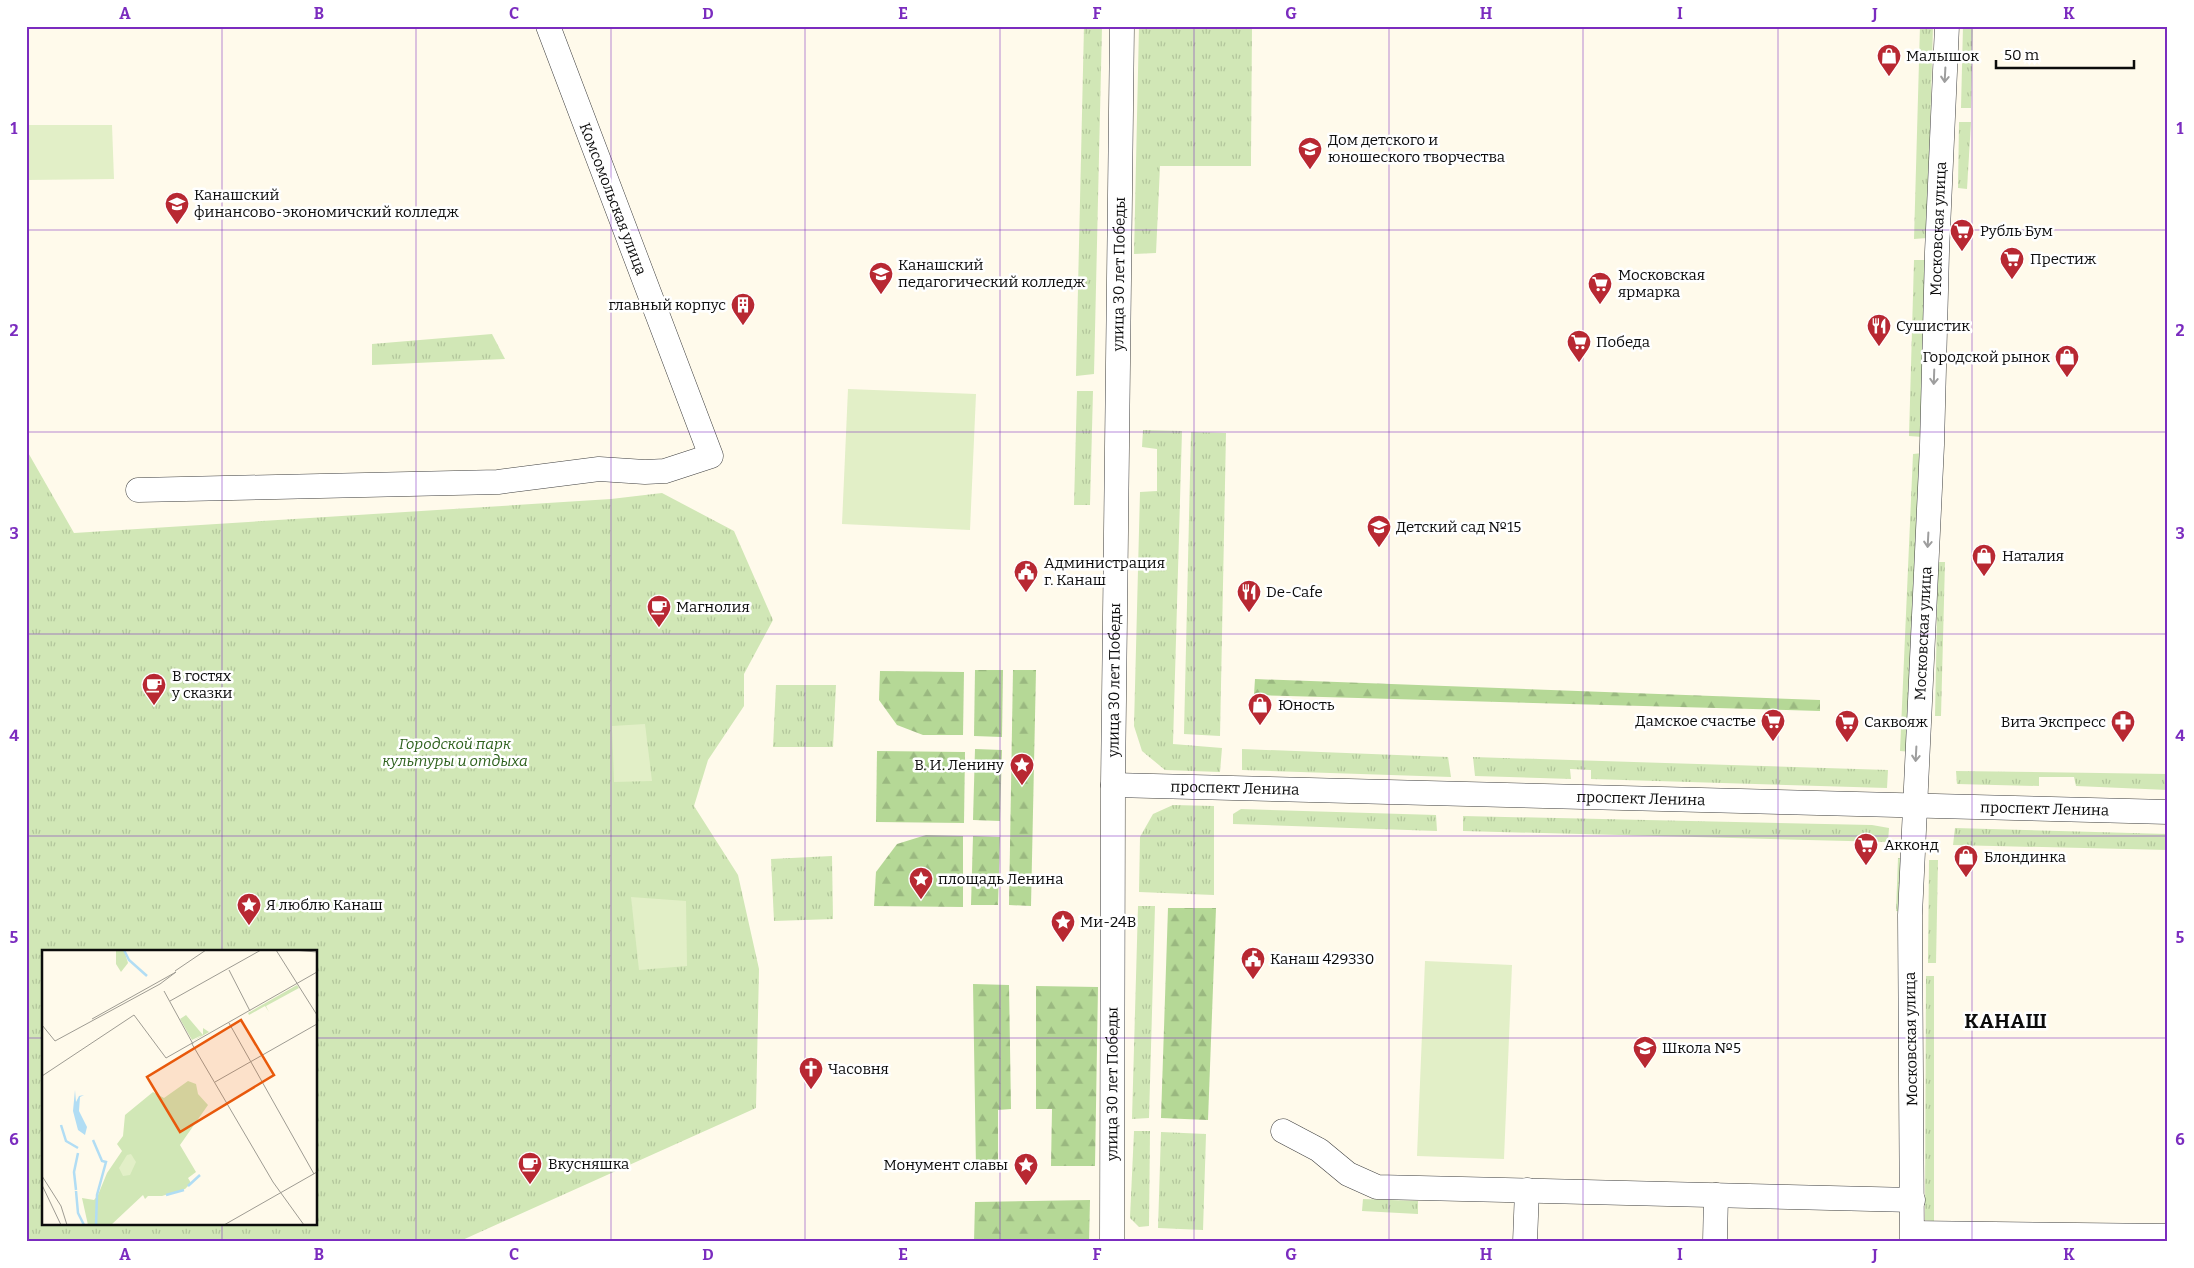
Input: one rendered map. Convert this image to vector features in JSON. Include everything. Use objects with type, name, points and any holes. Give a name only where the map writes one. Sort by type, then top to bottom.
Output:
[{"type":"street","name":"Комсомольская улица","points":[[138,490],[490,482],[593,470],[665,471],[711,456],[548,26]]},
{"type":"street","name":"улица 30 лет Победы","points":[[1112,1242],[1112,899],[1122,26]]},
{"type":"street","name":"Московская улица","points":[[1913,1237],[1910,959],[1914,806],[1932,455],[1937,252],[1947,26]]},
{"type":"street","name":"проспект Ленина","points":[[1113,785],[2168,812]]},
{"type":"street","points":[[1283,1131],[1319,1150],[1348,1174],[1377,1187],[1913,1200]]},
{"type":"street","points":[[1525,1242],[1527,1190]]},
{"type":"street","points":[[1715,1242],[1716,1195]]},
{"type":"street","points":[[1913,1237],[2117,1239],[2168,1236]]},
{"type":"green space","points":[[1084,26],[1102,26],[1094,374],[1076,376]]},
{"type":"green space","points":[[1139,26],[1252,26],[1251,166],[1160,166],[1156,253],[1134,254]]},
{"type":"green space","points":[[1920,26],[1933,26],[1927,238],[1914,239]]},
{"type":"green space","points":[[1963,26],[1973,26],[1971,108],[1961,108]]},
{"type":"green space","points":[[1959,122],[1971,122],[1967,189],[1958,188]]},
{"type":"green space","points":[[26,125],[112,125],[114,179],[26,180]]},
{"type":"green space","points":[[1914,260],[1927,260],[1923,437],[1909,436]]},
{"type":"green space","points":[[492,334],[505,359],[372,365],[372,344]]},
{"type":"green space","points":[[848,389],[976,394],[970,530],[842,524]]},
{"type":"green space","points":[[1077,391],[1093,391],[1090,505],[1074,505]]},
{"type":"green space","points":[[1143,430],[1182,431],[1173,744],[1222,748],[1220,772],[1165,770],[1142,751],[1134,726],[1140,492],[1157,491],[1157,449],[1142,447]]},
{"type":"green space","points":[[1191,432],[1226,433],[1220,736],[1184,734]]},
{"type":"green space","name":"Городской парк культуры и отдыха","points":[[26,449],[74,533],[611,499],[662,493],[734,531],[773,620],[744,674],[744,706],[708,760],[694,806],[738,875],[759,969],[756,1108],[458,1242],[26,1242]]},
{"type":"green space","points":[[1923,453],[1912,752],[1900,751],[1913,454]]},
{"type":"green space","points":[[1938,562],[1945,562],[1941,716],[1935,716]]},
{"type":"green space","points":[[975,670],[1003,670],[1002,737],[974,736]]},
{"type":"green space","points":[[1013,670],[1036,670],[1031,906],[1009,905]]},
{"type":"green space","points":[[880,671],[964,672],[963,735],[923,735],[897,725],[879,700]]},
{"type":"green space","points":[[1255,679],[1820,700],[1820,711],[1254,695]]},
{"type":"green space","points":[[776,685],[836,685],[833,747],[773,747]]},
{"type":"green space","points":[[645,724],[652,781],[614,782],[612,726]]},
{"type":"green space","points":[[975,749],[1002,750],[1000,821],[973,820]]},
{"type":"green space","points":[[1242,749],[1448,757],[1451,777],[1242,770]]},
{"type":"green space","points":[[877,751],[965,752],[964,823],[876,822]]},
{"type":"green space","points":[[1473,757],[1888,770],[1887,788],[1591,779],[1591,770],[1570,769],[1571,779],[1475,776]]},
{"type":"green space","points":[[1956,771],[2168,774],[2168,790],[2076,786],[2074,777],[2039,777],[2039,786],[1957,784]]},
{"type":"green space","points":[[1173,805],[1214,806],[1214,895],[1139,892],[1140,837],[1153,814]]},
{"type":"green space","points":[[1241,809],[1436,815],[1437,831],[1233,824],[1233,814]]},
{"type":"green space","points":[[1463,816],[1872,825],[1889,828],[1888,842],[1463,831]]},
{"type":"green space","points":[[1955,828],[2168,834],[2168,850],[1953,845]]},
{"type":"green space","points":[[926,835],[963,836],[963,907],[874,906],[876,872],[897,844]]},
{"type":"green space","points":[[973,836],[1000,837],[998,905],[971,905]]},
{"type":"green space","points":[[832,856],[833,919],[774,921],[771,859]]},
{"type":"green space","points":[[1898,858],[1907,858],[1904,912],[1896,911]]},
{"type":"green space","points":[[1929,860],[1938,860],[1936,963],[1928,963]]},
{"type":"green space","points":[[631,897],[686,901],[687,966],[639,970]]},
{"type":"green space","points":[[1138,906],[1155,906],[1149,1118],[1132,1119]]},
{"type":"green space","points":[[1168,908],[1216,908],[1208,1120],[1161,1118]]},
{"type":"green space","points":[[1425,961],[1512,965],[1504,1159],[1417,1156]]},
{"type":"green space","points":[[1926,976],[1934,976],[1934,1221],[1925,1220]]},
{"type":"green space","points":[[973,984],[1009,985],[1011,1109],[998,1110],[998,1167],[976,1167]]},
{"type":"green space","points":[[1036,986],[1098,987],[1095,1166],[1051,1166],[1052,1109],[1036,1109]]},
{"type":"green space","points":[[1134,1131],[1150,1131],[1149,1226],[1139,1227],[1130,1218]]},
{"type":"green space","points":[[1161,1132],[1206,1134],[1203,1230],[1158,1228]]},
{"type":"green space","points":[[1363,1199],[1418,1201],[1418,1214],[1362,1211]]},
{"type":"green space","points":[[1090,1200],[1089,1242],[974,1242],[975,1202]]},
{"type":"place","name":"Малышок","points":[[1889,77]]},
{"type":"place","name":"Дом детского и юношеского творчества","points":[[1310,170]]},
{"type":"place","name":"Канашский финансово-экономичский колледж","points":[[177,225]]},
{"type":"place","name":"Рубль Бум","points":[[1962,252]]},
{"type":"place","name":"Престиж","points":[[2012,280]]},
{"type":"place","name":"Канашский педагогический колледж","points":[[881,295]]},
{"type":"place","name":"Московская ярмарка","points":[[1600,305]]},
{"type":"place","name":"главный корпус","points":[[743,326]]},
{"type":"place","name":"Сушистик","points":[[1879,347]]},
{"type":"place","name":"Победа","points":[[1579,363]]},
{"type":"place","name":"Городской рынок","points":[[2067,378]]},
{"type":"place","name":"Детский сад №15","points":[[1379,548]]},
{"type":"place","name":"Наталия","points":[[1984,577]]},
{"type":"place","name":"Администрация г. Канаш","points":[[1026,593]]},
{"type":"place","name":"De-Cafe","points":[[1249,613]]},
{"type":"place","name":"Магнолия","points":[[659,628]]},
{"type":"place","name":"В гостях у сказки","points":[[154,706]]},
{"type":"place","name":"Юность","points":[[1260,726]]},
{"type":"place","name":"Дамское счастье","points":[[1773,742]]},
{"type":"place","name":"Саквояж","points":[[1847,743]]},
{"type":"place","name":"Вита Экспресс","points":[[2123,743]]},
{"type":"place","name":"В. И. Ленину","points":[[1022,786]]},
{"type":"place","name":"Акконд","points":[[1866,866]]},
{"type":"place","name":"Блондинка","points":[[1966,878]]},
{"type":"place","name":"площадь Ленина","points":[[921,900]]},
{"type":"place","name":"Я люблю Канаш","points":[[249,926]]},
{"type":"place","name":"Ми-24В","points":[[1063,943]]},
{"type":"place","name":"Канаш 429330","points":[[1253,980]]},
{"type":"place","name":"Школа №5","points":[[1645,1069]]},
{"type":"place","name":"Часовня","points":[[811,1090]]},
{"type":"place","name":"Вкусняшка","points":[[530,1185]]},
{"type":"place","name":"Монумент славы","points":[[1026,1186]]},
{"type":"district","name":"КАНАШ","points":[[2006,1021]]}]
